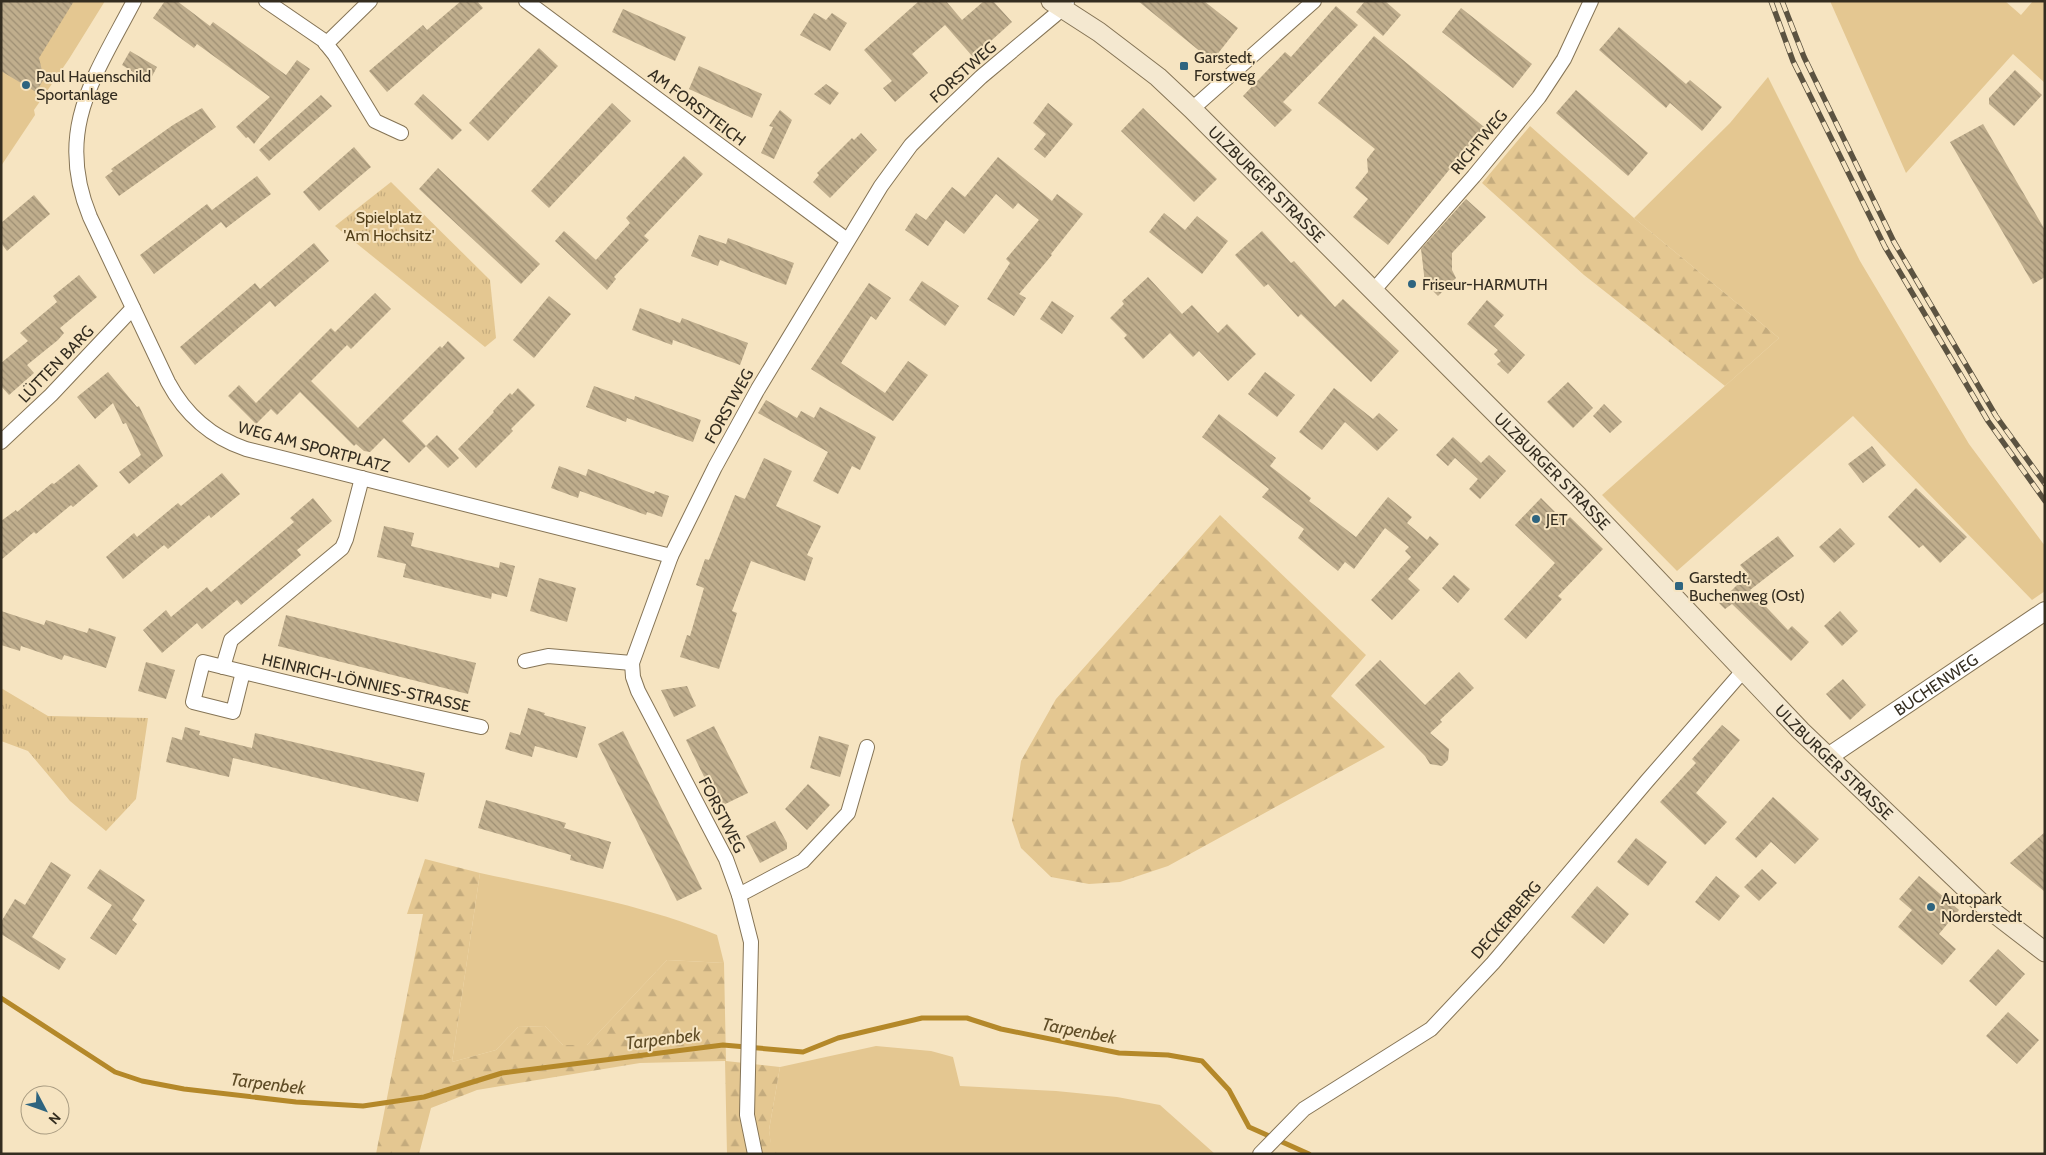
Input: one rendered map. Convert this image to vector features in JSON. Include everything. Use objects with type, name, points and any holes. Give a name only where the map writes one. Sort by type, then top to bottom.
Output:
[{"type":"main road","name":"ULZBURGER STRASSE","points":[[1060,4],[1158,77],[1192,109],[1578,496],[1828,757],[1980,902],[2045,952]]},
{"type":"street","name":"WEG AM SPORTPLATZ","points":[[134,1],[86,97],[78,124],[76,152],[78,181],[87,208],[134,308],[176,395],[189,413],[206,428],[225,440],[246,449],[671,556]]},
{"type":"street","points":[[266,1],[312,31],[326,44],[375,121],[401,133]]},
{"type":"street","points":[[326,44],[370,1]]},
{"type":"street","name":"AM FORSTTEICH","points":[[526,1],[847,240]]},
{"type":"street","points":[[1192,109],[1314,1]]},
{"type":"street","name":"RICHTWEG","points":[[1373,292],[1540,97],[1564,59],[1591,1]]},
{"type":"street","name":"FORSTWEG","points":[[755,1154],[746,1114],[751,942],[740,895],[726,860],[638,691],[632,663],[671,556],[715,467],[758,389],[881,186],[911,145],[1060,4]]},
{"type":"street","name":"LÜTTEN BARG","points":[[1,442],[51,395],[134,308]]},
{"type":"street","points":[[223,667],[231,640],[344,545],[362,478]]},
{"type":"street","name":"BUCHENWEG","points":[[1828,757],[2045,611]]},
{"type":"street","points":[[525,661],[548,656],[632,663]]},
{"type":"street","name":"HEINRICH-LÖNNIES-STRASSE","points":[[243,672],[233,712],[193,702],[203,662],[223,667],[243,672],[355,700],[481,727]]},
{"type":"street","name":"DECKERBERG","points":[[1263,1150],[1304,1109],[1431,1029],[1493,963],[1647,781],[1744,671]]},
{"type":"street","points":[[740,895],[803,861],[848,813],[867,747]]},
{"type":"green space","name":"Paul Hauenschild Sportanlage","points":[[1,1],[105,1],[34,110],[35,115],[1,166]]},
{"type":"green space","points":[[1830,1],[2005,1],[2021,15],[2033,1],[2045,1],[2045,83],[2013,54],[1906,173]]},
{"type":"green space","points":[[1768,77],[1860,261],[1969,444],[2045,546],[2045,591],[2032,600],[1853,416],[1677,571],[1602,495],[1779,338],[1634,218],[1730,123]]},
{"type":"green space","points":[[1530,126],[1634,218],[1779,338],[1725,386],[1584,275],[1482,183]]},
{"type":"green space","name":"Spielplatz 'Am Hochsitz'","points":[[391,182],[490,280],[496,338],[485,347],[335,226]]},
{"type":"green space","points":[[1220,515],[1366,655],[1331,696],[1385,747],[1168,866],[1120,882],[1089,884],[1051,877],[1021,848],[1012,821],[1021,761],[1056,699]]},
{"type":"green space","points":[[1,688],[48,716],[148,718],[136,799],[106,831],[70,801],[28,751],[1,741]]},
{"type":"green space","points":[[425,859],[480,873],[452,1062],[496,1050],[518,1027],[545,1026],[563,1045],[587,1045],[667,960],[724,963],[726,1061],[780,1067],[769,1130],[771,1143],[777,1154],[727,1154],[725,1061],[640,1063],[477,1090],[431,1108],[419,1154],[376,1154],[423,914],[407,914]]},
{"type":"green space","points":[[480,873],[630,906],[689,924],[717,935],[724,963],[667,960],[587,1045],[563,1045],[545,1026],[518,1027],[496,1050],[452,1062]]},
{"type":"green space","points":[[876,1046],[931,1051],[953,1057],[960,1086],[1056,1091],[1117,1097],[1160,1105],[1215,1154],[772,1154],[769,1130],[780,1067]]},
{"type":"building","points":[[1,1],[74,1],[39,58],[44,79],[36,92],[1,71]]},
{"type":"building","points":[[165,1],[177,1],[210,26],[213,22],[286,75],[297,60],[310,69],[254,144],[236,127],[270,97],[197,44],[194,48],[153,18]]},
{"type":"building","points":[[461,1],[477,1],[483,8],[387,92],[369,71],[423,25],[427,30]]},
{"type":"building","points":[[919,1],[946,1],[962,20],[984,1],[993,1],[1012,22],[973,57],[945,25],[912,54],[928,73],[895,102],[883,88],[892,81],[864,50]]},
{"type":"building","points":[[1138,1],[1204,1],[1238,28],[1212,61]]},
{"type":"building","points":[[1365,1],[1385,1],[1401,15],[1383,36],[1356,12]]},
{"type":"building","points":[[1336,6],[1358,25],[1283,102],[1292,110],[1275,127],[1243,96],[1285,52],[1291,57]]},
{"type":"building","points":[[1461,8],[1532,64],[1513,88],[1442,32]]},
{"type":"building","points":[[623,9],[686,37],[675,61],[612,32]]},
{"type":"building","points":[[814,13],[826,20],[832,13],[847,23],[830,51],[800,35]]},
{"type":"building","points":[[1619,27],[1686,84],[1690,80],[1722,107],[1702,131],[1670,103],[1666,108],[1599,50]]},
{"type":"building","points":[[1374,36],[1484,127],[1388,245],[1353,217],[1368,199],[1355,188],[1368,172],[1367,159],[1375,149],[1318,103]]},
{"type":"building","points":[[539,48],[558,66],[488,141],[469,123]]},
{"type":"building","points":[[130,51],[157,67],[149,82],[122,65]]},
{"type":"building","points":[[699,66],[762,94],[752,118],[689,89]]},
{"type":"building","points":[[2015,70],[2042,95],[2014,126],[1989,104],[1989,98]]},
{"type":"building","points":[[826,84],[839,93],[830,105],[814,94]]},
{"type":"building","points":[[1576,90],[1648,153],[1628,176],[1556,113]]},
{"type":"building","points":[[423,94],[462,130],[452,140],[414,104]]},
{"type":"building","points":[[321,95],[332,106],[269,161],[259,150]]},
{"type":"building","points":[[612,103],[631,121],[549,208],[531,191]]},
{"type":"building","points":[[1048,103],[1073,124],[1045,158],[1034,149],[1046,134],[1033,123]]},
{"type":"building","points":[[202,108],[216,127],[119,196],[105,177],[113,171],[111,169],[173,125]]},
{"type":"building","points":[[1143,108],[1217,179],[1194,202],[1121,131]]},
{"type":"building","points":[[780,110],[792,120],[774,159],[761,153],[773,127],[769,126]]},
{"type":"building","points":[[1983,124],[2045,230],[2045,277],[2033,284],[1950,142]]},
{"type":"building","points":[[861,133],[877,150],[830,198],[813,182],[819,175],[817,173],[852,138],[854,140]]},
{"type":"building","points":[[354,147],[371,167],[319,211],[303,192]]},
{"type":"building","points":[[684,156],[703,174],[644,236],[649,240],[614,277],[616,279],[607,290],[555,241],[564,231],[596,260],[630,223],[626,218]]},
{"type":"building","points":[[998,157],[1052,201],[1057,194],[1083,214],[1019,294],[1026,298],[1014,316],[987,299],[1010,263],[1006,259],[1039,220],[1018,203],[1013,209],[996,194],[964,234],[946,220],[928,246],[905,230],[916,213],[926,220],[952,187],[965,197]]},
{"type":"building","points":[[438,168],[540,264],[521,284],[419,189]]},
{"type":"building","points":[[257,176],[271,194],[226,228],[221,222],[154,274],[140,255],[207,204],[212,210]]},
{"type":"building","points":[[34,195],[50,214],[7,251],[1,243],[1,223]]},
{"type":"building","points":[[1466,199],[1486,217],[1452,253],[1452,270],[1456,278],[1438,296],[1425,283],[1421,249]]},
{"type":"building","points":[[1164,213],[1185,230],[1197,216],[1228,241],[1202,274],[1149,232]]},
{"type":"building","points":[[1262,231],[1291,263],[1294,261],[1335,307],[1343,299],[1399,351],[1371,382],[1301,314],[1298,317],[1268,284],[1264,287],[1235,255]]},
{"type":"building","points":[[699,235],[726,244],[728,238],[794,263],[786,285],[720,260],[718,266],[691,256]]},
{"type":"building","points":[[314,243],[329,261],[275,307],[270,301],[195,365],[180,347],[255,283],[260,289]]},
{"type":"building","points":[[79,275],[97,297],[60,328],[64,333],[58,340],[27,365],[34,373],[9,395],[1,386],[1,363],[28,341],[20,333],[57,302],[53,296]]},
{"type":"building","points":[[1148,277],[1182,314],[1192,305],[1218,333],[1227,324],[1256,354],[1228,381],[1199,351],[1193,357],[1170,333],[1143,359],[1124,338],[1127,335],[1110,318],[1124,304],[1122,301]]},
{"type":"building","points":[[922,281],[959,306],[945,326],[909,300]]},
{"type":"building","points":[[869,283],[891,298],[876,320],[871,316],[841,363],[885,393],[908,361],[928,375],[893,421],[811,369]]},
{"type":"building","points":[[375,293],[391,309],[351,349],[347,345],[311,381],[358,428],[440,346],[442,348],[448,341],[465,358],[402,421],[426,446],[409,463],[384,438],[370,452],[364,451],[356,444],[354,446],[300,392],[277,415],[271,409],[256,424],[228,396],[239,385],[256,403],[331,328],[335,332]]},
{"type":"building","points":[[549,296],[571,314],[534,358],[513,340]]},
{"type":"building","points":[[1487,300],[1504,315],[1494,326],[1525,355],[1508,374],[1497,364],[1501,361],[1494,354],[1498,350],[1467,324]]},
{"type":"building","points":[[1052,301],[1074,316],[1062,334],[1040,319]]},
{"type":"building","points":[[640,308],[680,323],[682,318],[748,343],[740,365],[673,340],[672,345],[632,330]]},
{"type":"building","points":[[108,372],[137,407],[139,406],[163,456],[129,484],[119,472],[141,455],[126,423],[123,424],[113,403],[95,419],[77,397]]},
{"type":"building","points":[[1265,372],[1295,395],[1277,417],[1248,394]]},
{"type":"building","points":[[1568,382],[1593,408],[1573,428],[1547,402]]},
{"type":"building","points":[[594,386],[634,400],[635,396],[701,420],[693,442],[627,418],[626,422],[586,407]]},
{"type":"building","points":[[518,388],[535,405],[511,429],[513,431],[476,468],[458,449],[510,393],[512,395]]},
{"type":"building","points":[[1334,388],[1373,419],[1379,413],[1398,430],[1377,451],[1345,422],[1322,450],[1299,432]]},
{"type":"building","points":[[766,400],[797,418],[801,411],[814,418],[820,407],[876,437],[860,470],[852,466],[838,494],[813,481],[828,452],[758,413]]},
{"type":"building","points":[[1604,404],[1622,422],[1610,433],[1593,416]]},
{"type":"building","points":[[1219,414],[1276,458],[1270,466],[1311,498],[1309,501],[1356,537],[1388,497],[1412,517],[1407,523],[1427,540],[1430,536],[1439,544],[1408,579],[1420,590],[1392,620],[1371,600],[1411,557],[1405,551],[1409,547],[1385,528],[1354,569],[1345,562],[1338,571],[1298,538],[1304,529],[1262,497],[1269,489],[1202,437]]},
{"type":"building","points":[[437,435],[459,458],[448,468],[426,446]]},
{"type":"building","points":[[1453,437],[1481,463],[1489,455],[1506,471],[1480,499],[1469,489],[1478,479],[1455,458],[1448,466],[1436,455]]},
{"type":"building","points":[[1872,446],[1886,465],[1863,483],[1848,464]]},
{"type":"building","points":[[764,458],[792,471],[776,506],[821,526],[807,555],[813,558],[805,581],[751,561],[732,611],[737,613],[719,669],[680,657],[687,635],[690,636],[704,588],[696,585],[705,559],[709,560],[735,495],[745,499]]},
{"type":"building","points":[[79,464],[98,486],[73,507],[71,505],[36,534],[34,532],[1,560],[1,521],[16,510],[17,512],[52,483],[54,484]]},
{"type":"building","points":[[559,466],[586,476],[588,469],[654,494],[655,491],[669,496],[662,517],[647,512],[646,515],[580,491],[578,498],[551,488]]},
{"type":"building","points":[[222,473],[240,494],[211,518],[209,515],[168,549],[164,545],[123,579],[106,557],[134,533],[137,537],[178,503],[181,506]]},
{"type":"building","points":[[1916,488],[1967,537],[1940,563],[1923,545],[1919,548],[1888,517]]},
{"type":"building","points":[[313,498],[332,521],[297,550],[301,555],[241,605],[237,600],[202,629],[197,623],[162,653],[143,630],[166,610],[171,617],[207,587],[211,592],[294,522],[290,518]]},
{"type":"building","points":[[1541,498],[1565,522],[1570,517],[1603,549],[1558,596],[1562,599],[1526,639],[1504,619],[1555,563],[1515,525]]},
{"type":"building","points":[[384,526],[414,533],[411,546],[499,568],[500,562],[515,566],[507,597],[492,593],[491,599],[403,577],[406,564],[377,557]]},
{"type":"building","points":[[1840,528],[1855,544],[1834,563],[1819,547]]},
{"type":"building","points":[[1778,536],[1794,556],[1750,590],[1788,630],[1792,626],[1809,642],[1791,661],[1732,604],[1725,609],[1719,603],[1748,574],[1740,565]]},
{"type":"building","points":[[1454,575],[1470,589],[1458,603],[1442,588]]},
{"type":"building","points":[[539,578],[576,588],[567,622],[530,611]]},
{"type":"building","points":[[1,611],[44,625],[46,620],[87,633],[89,628],[116,637],[106,668],[64,655],[62,660],[21,646],[20,651],[1,645]]},
{"type":"building","points":[[1840,611],[1858,631],[1842,646],[1824,626]]},
{"type":"building","points":[[286,615],[476,663],[468,694],[278,646]]},
{"type":"building","points":[[1380,660],[1425,705],[1459,672],[1474,688],[1440,720],[1442,722],[1430,733],[1449,749],[1448,760],[1442,766],[1430,764],[1425,756],[1355,685]]},
{"type":"building","points":[[146,662],[175,670],[166,699],[138,691]]},
{"type":"building","points":[[1843,679],[1866,705],[1850,720],[1826,694]]},
{"type":"building","points":[[687,686],[696,706],[674,717],[661,690]]},
{"type":"building","points":[[528,708],[545,713],[544,715],[586,727],[577,758],[535,746],[532,757],[505,749],[510,732],[520,735]]},
{"type":"building","points":[[1722,725],[1740,740],[1696,793],[1727,822],[1705,845],[1660,802],[1696,763],[1692,759]]},
{"type":"building","points":[[714,726],[748,793],[719,807],[686,740]]},
{"type":"building","points":[[185,727],[200,731],[199,735],[252,748],[255,733],[425,773],[418,802],[233,758],[229,777],[166,762],[172,737],[182,740]]},
{"type":"building","points":[[623,731],[702,889],[677,901],[598,744]]},
{"type":"building","points":[[819,736],[849,745],[840,777],[810,768]]},
{"type":"building","points":[[808,784],[830,805],[807,830],[785,809]]},
{"type":"building","points":[[1773,797],[1819,839],[1795,864],[1771,842],[1756,858],[1735,839]]},
{"type":"building","points":[[486,800],[566,823],[564,828],[611,842],[603,869],[570,860],[571,855],[478,828]]},
{"type":"building","points":[[775,821],[787,843],[787,849],[760,863],[746,836]]},
{"type":"building","points":[[2045,832],[2045,892],[2010,863]]},
{"type":"building","points":[[1636,838],[1667,862],[1648,886],[1617,862]]},
{"type":"building","points":[[51,862],[71,875],[32,937],[66,959],[59,970],[1,934],[1,922],[15,899],[25,905]]},
{"type":"building","points":[[100,869],[145,900],[132,920],[137,924],[116,955],[90,938],[112,905],[87,888]]},
{"type":"building","points":[[1762,869],[1777,883],[1759,901],[1744,887]]},
{"type":"building","points":[[1716,876],[1740,896],[1719,921],[1695,902]]},
{"type":"building","points":[[1919,876],[1959,910],[1939,934],[1956,949],[1942,965],[1898,927],[1912,910],[1899,899]]},
{"type":"building","points":[[1597,886],[1629,914],[1604,944],[1571,917]]},
{"type":"building","points":[[1998,949],[2025,974],[1996,1006],[1969,981]]},
{"type":"building","points":[[2008,1012],[2039,1040],[2017,1064],[1986,1036]]},
{"type":"waterway","name":"Tarpenbek","points":[[1,998],[115,1072],[142,1081],[184,1089],[296,1102],[363,1106],[424,1097],[502,1073],[723,1045],[803,1052],[838,1038],[922,1018],[967,1018],[1001,1029],[1119,1053],[1168,1055],[1202,1061],[1229,1090],[1249,1127],[1309,1154]]},
{"type":"railway","points":[[1771,1],[1793,61],[1885,247],[1988,421],[2045,501]]},
{"type":"railway","points":[[1782,1],[1804,57],[1894,242],[1996,416],[2045,484]]},
{"type":"place","name":"Garstedt, Forstweg","points":[[1184,66]]},
{"type":"place","name":"Paul Hauenschild Sportanlage","points":[[26,85]]},
{"type":"place","name":"Friseur-HARMUTH","points":[[1412,284]]},
{"type":"place","name":"JET","points":[[1536,519]]},
{"type":"place","name":"Garstedt, Buchenweg (Ost)","points":[[1679,586]]},
{"type":"place","name":"Autopark Norderstedt","points":[[1931,907]]}]
